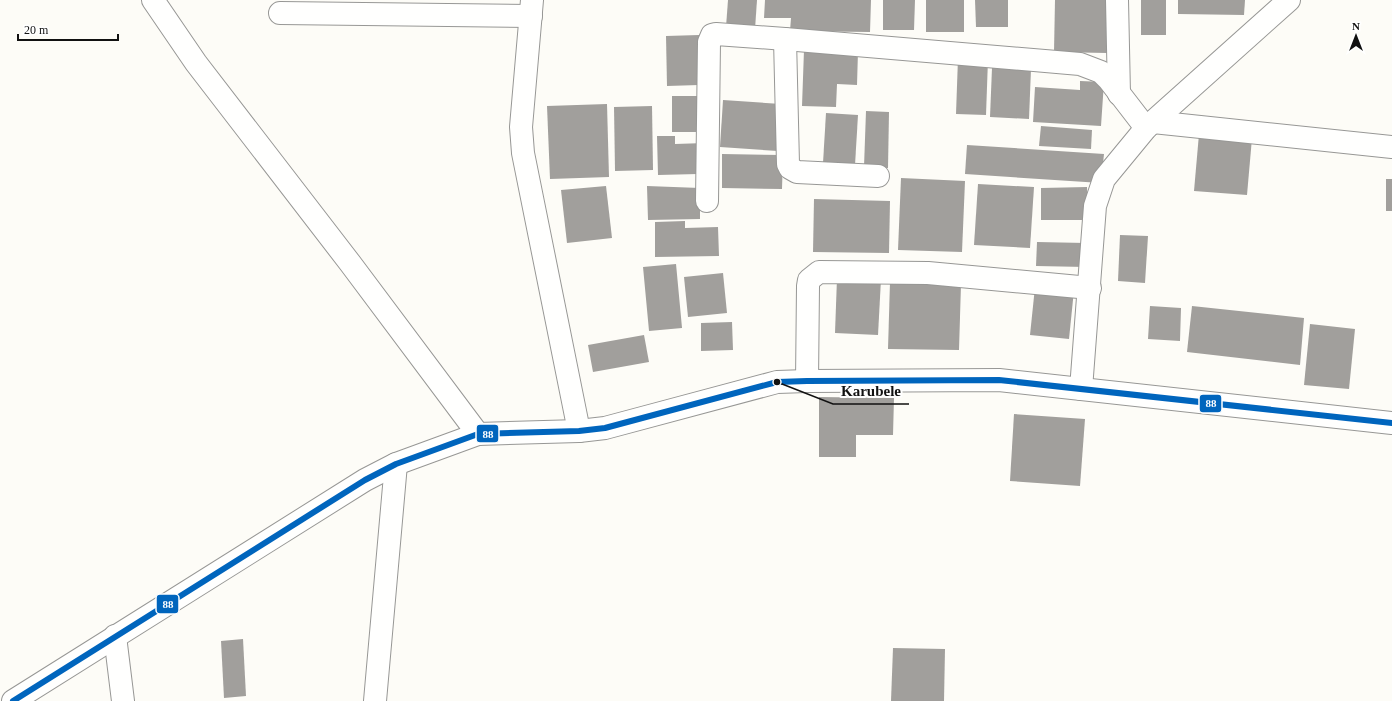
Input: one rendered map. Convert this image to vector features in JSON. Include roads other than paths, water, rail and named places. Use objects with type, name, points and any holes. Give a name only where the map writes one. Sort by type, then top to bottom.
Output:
[{"type":"street","points":[[153,0],[196,63],[350,263],[478,434]]},
{"type":"street","points":[[1117,0],[1119,94]]},
{"type":"street","points":[[1081,389],[1096,206],[1098,195],[1104,179],[1150,125],[1289,0]]},
{"type":"street","points":[[280,13],[531,8],[521,127],[524,153],[579,431]]},
{"type":"street","points":[[708,201],[708,42],[712,35],[722,34],[1080,64],[1101,72],[1119,94],[1150,125],[1392,147]]},
{"type":"street","points":[[785,39],[788,164],[790,168],[797,172],[878,176]]},
{"type":"street","points":[[807,381],[808,286],[810,280],[819,272],[928,273],[1090,288]]},
{"type":"street","points":[[13,701],[365,480],[396,464],[478,434],[579,431],[605,428],[778,382],[807,381],[999,380],[1392,424]]},
{"type":"street","points":[[375,701],[396,464]]},
{"type":"street","points":[[115,636],[123,701]]},
{"type":"place","name":"Karubele","points":[[777,382]]}]
